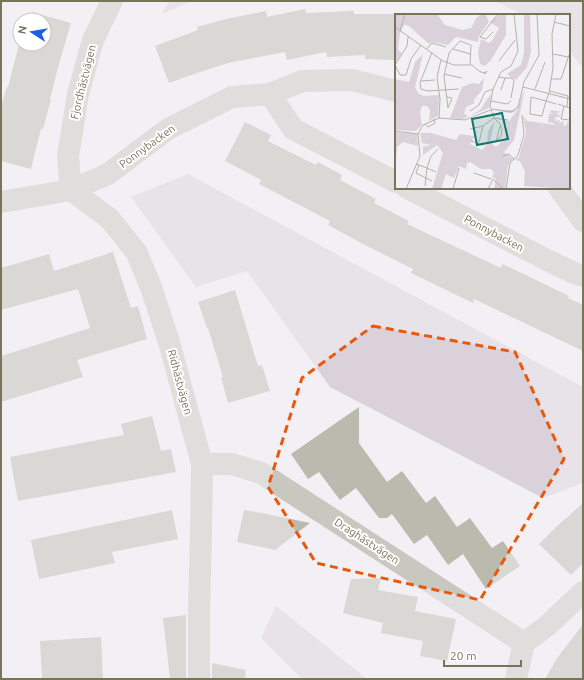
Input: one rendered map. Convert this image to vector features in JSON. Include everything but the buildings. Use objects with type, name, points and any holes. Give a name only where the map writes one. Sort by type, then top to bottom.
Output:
[{"type":"street","name":"Fjordhästvägen","points":[[72,190],[68,156],[78,94],[93,40],[112,1]]},
{"type":"street","name":"Ponnybacken","points":[[72,190],[108,174],[168,129],[232,97],[270,94],[302,81],[352,80],[395,91]]},
{"type":"street","points":[[270,94],[293,129],[395,181]]},
{"type":"street","name":"Ponnybacken","points":[[409,189],[541,257],[583,276]]},
{"type":"street","points":[[559,189],[583,221]]},
{"type":"street","points":[[1,202],[72,190]]},
{"type":"street","name":"Ridhästvägen","points":[[72,190],[110,220],[137,253],[152,290],[169,342],[202,464],[199,679]]},
{"type":"street","name":"Draghästvägen","points":[[202,464],[232,464],[261,473],[524,643]]},
{"type":"street","points":[[516,679],[524,643],[547,626],[583,592]]},
{"type":"highlighted area","points":[[373,326],[515,352],[564,459],[480,600],[316,563],[268,487],[302,378]]},
{"type":"shaded area","points":[[169,1],[191,1],[162,14]]},
{"type":"shaded area","points":[[495,1],[583,1],[583,68],[570,52],[570,14],[521,14]]},
{"type":"shaded area","points":[[188,174],[583,387],[583,483],[543,498],[330,387],[247,271],[196,287],[131,197]]},
{"type":"shaded area","points":[[276,606],[367,679],[302,679],[261,638]]}]
